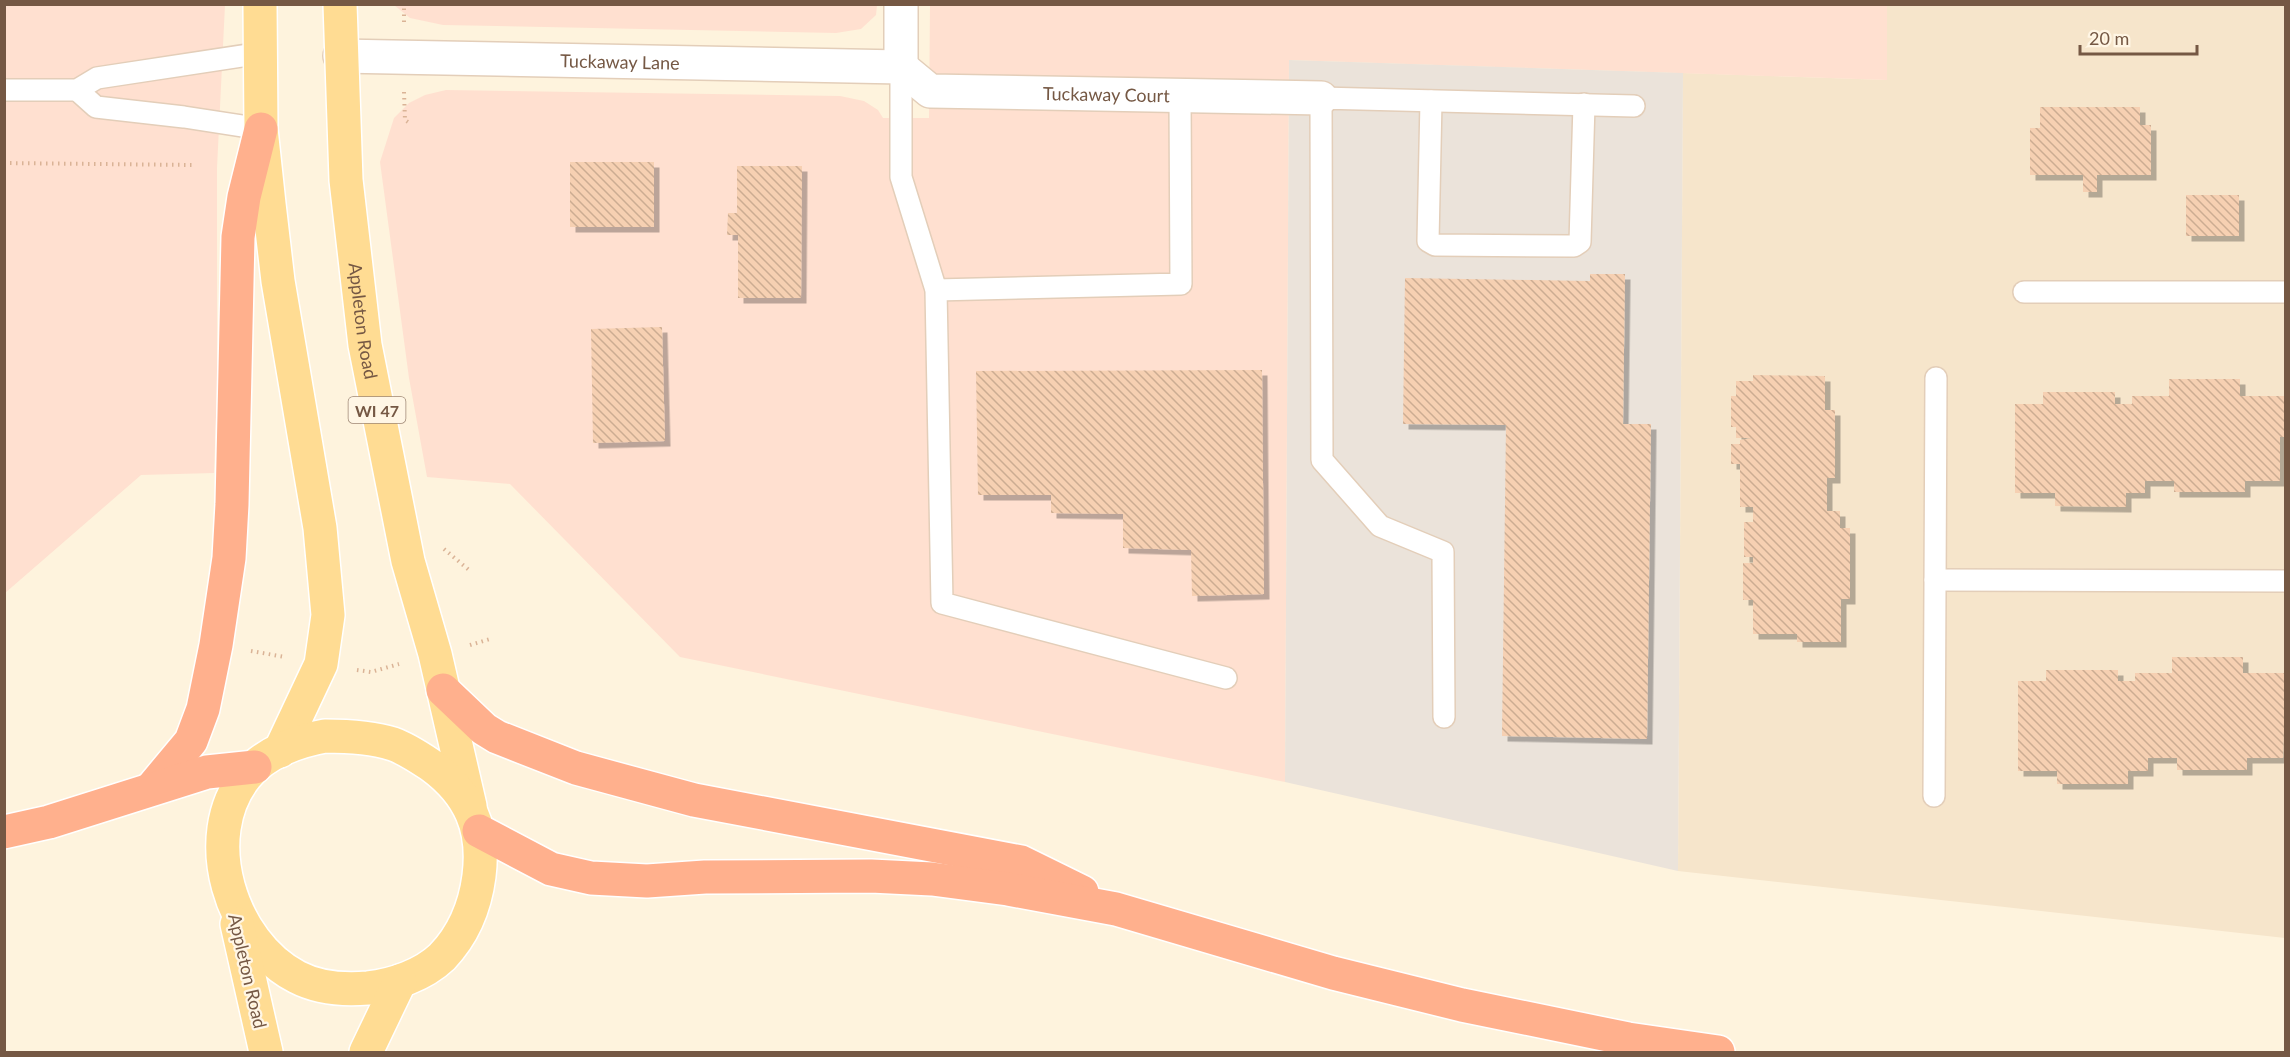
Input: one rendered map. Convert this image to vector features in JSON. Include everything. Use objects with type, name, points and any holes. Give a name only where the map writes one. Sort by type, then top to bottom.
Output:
[{"type":"highway","points":[[151,789],[191,741],[203,708],[216,645],[228,558],[232,504],[238,237],[244,197],[261,129]]},
{"type":"highway","points":[[443,690],[484,729],[497,737],[576,768],[694,800],[1021,862],[1116,909]]},
{"type":"highway","points":[[4,832],[49,822],[219,769],[268,759]]},
{"type":"highway","points":[[475,819],[551,869],[591,879],[647,881],[705,877],[806,875],[922,879],[1008,890],[1116,909],[1210,939],[1462,1005],[1628,1039],[1718,1053]]},
{"type":"main road","points":[[260,4],[261,129],[278,281],[320,528],[328,615],[321,664],[268,759]]},
{"type":"main road","name":"Appleton Road","points":[[229,890],[247,929],[261,948],[298,978],[347,989],[376,987],[400,981],[438,961],[464,929],[478,882],[475,819],[408,561],[365,345],[346,180],[340,4]]},
{"type":"main road","points":[[229,890],[223,856],[227,817],[235,794],[244,778],[268,759],[301,741],[325,736],[357,737],[393,744],[412,752],[442,774],[475,819]]},
{"type":"main road","name":"Appleton Road","points":[[229,890],[266,1053]]},
{"type":"main road","points":[[366,1053],[400,981]]},
{"type":"street","points":[[901,67],[902,4]]},
{"type":"street","name":"Tuckaway Lane","points":[[340,56],[901,67]]},
{"type":"street","name":"Tuckaway Court","points":[[901,67],[930,91],[1321,98]]},
{"type":"lane","points":[[4,90],[77,90],[98,78],[261,52]]},
{"type":"lane","points":[[901,67],[901,177],[936,290],[942,603],[1226,678]]},
{"type":"lane","points":[[77,90],[96,108],[184,117],[261,129]]},
{"type":"lane","points":[[936,290],[1181,284],[1180,97]]},
{"type":"lane","points":[[1444,717],[1443,552],[1380,526],[1322,460],[1321,98],[1634,106]]},
{"type":"lane","points":[[1431,101],[1428,241],[1435,245],[1574,246],[1580,242],[1584,104]]},
{"type":"lane","points":[[2024,292],[2286,292]]},
{"type":"lane","points":[[1934,796],[1936,378]]},
{"type":"lane","points":[[1935,580],[2286,581]]},
{"type":"path","points":[[4,163],[195,165]]},
{"type":"shaded area","points":[[5,5],[225,5],[217,168],[217,389],[214,473],[141,475],[5,593]]},
{"type":"shaded area","points":[[394,5],[877,5],[876,15],[861,29],[836,33],[443,25],[410,18]]},
{"type":"shaded area","points":[[930,5],[1887,5],[1887,80],[1289,60],[1285,782],[680,657],[510,484],[427,477],[409,378],[380,162],[394,118],[409,103],[425,95],[446,90],[840,96],[864,101],[878,110],[883,118],[929,118]]},
{"type":"shaded area","points":[[1887,5],[2285,5],[2285,938],[1678,871],[1683,73],[1887,80]]},
{"type":"shaded area","points":[[1289,60],[1683,73],[1678,871],[1285,782]]},
{"type":"building","points":[[2040,107],[2140,107],[2140,125],[2151,125],[2151,175],[2097,175],[2097,192],[2083,192],[2083,175],[2030,175],[2030,128],[2040,128]]},
{"type":"building","points":[[570,162],[654,162],[654,227],[570,227]]},
{"type":"building","points":[[737,166],[802,166],[801,298],[738,298],[738,235],[727,235],[728,213],[737,213]]},
{"type":"building","points":[[2186,195],[2239,195],[2239,236],[2186,236]]},
{"type":"building","points":[[1590,274],[1625,274],[1623,424],[1651,424],[1647,739],[1502,736],[1506,425],[1403,424],[1405,278],[1590,281]]},
{"type":"building","points":[[662,327],[665,441],[593,443],[591,329]]},
{"type":"building","points":[[1262,370],[1264,594],[1192,596],[1191,550],[1123,548],[1123,514],[1051,513],[1051,495],[978,495],[976,371]]},
{"type":"building","points":[[1753,375],[1825,376],[1825,410],[1835,410],[1835,478],[1827,478],[1827,511],[1840,511],[1840,528],[1850,528],[1850,599],[1841,599],[1841,642],[1797,642],[1797,634],[1753,634],[1753,600],[1743,600],[1743,563],[1753,563],[1753,557],[1744,557],[1744,522],[1753,522],[1753,507],[1740,507],[1740,464],[1731,464],[1731,444],[1740,444],[1740,440],[1753,438],[1736,438],[1736,427],[1731,427],[1731,396],[1736,396],[1736,381],[1753,381]]},
{"type":"building","points":[[2169,379],[2240,379],[2240,396],[2286,396],[2286,437],[2280,437],[2280,481],[2245,481],[2245,492],[2174,492],[2174,481],[2145,481],[2145,493],[2126,493],[2126,507],[2055,506],[2055,493],[2015,493],[2015,404],[2043,404],[2043,392],[2115,392],[2115,404],[2132,404],[2132,396],[2169,396]]},
{"type":"building","points":[[2172,657],[2243,657],[2243,673],[2286,673],[2283,758],[2247,758],[2247,770],[2177,770],[2177,758],[2148,758],[2148,771],[2128,771],[2128,784],[2057,784],[2057,771],[2018,771],[2018,681],[2046,681],[2046,670],[2118,670],[2118,681],[2135,681],[2135,673],[2172,673]]}]
